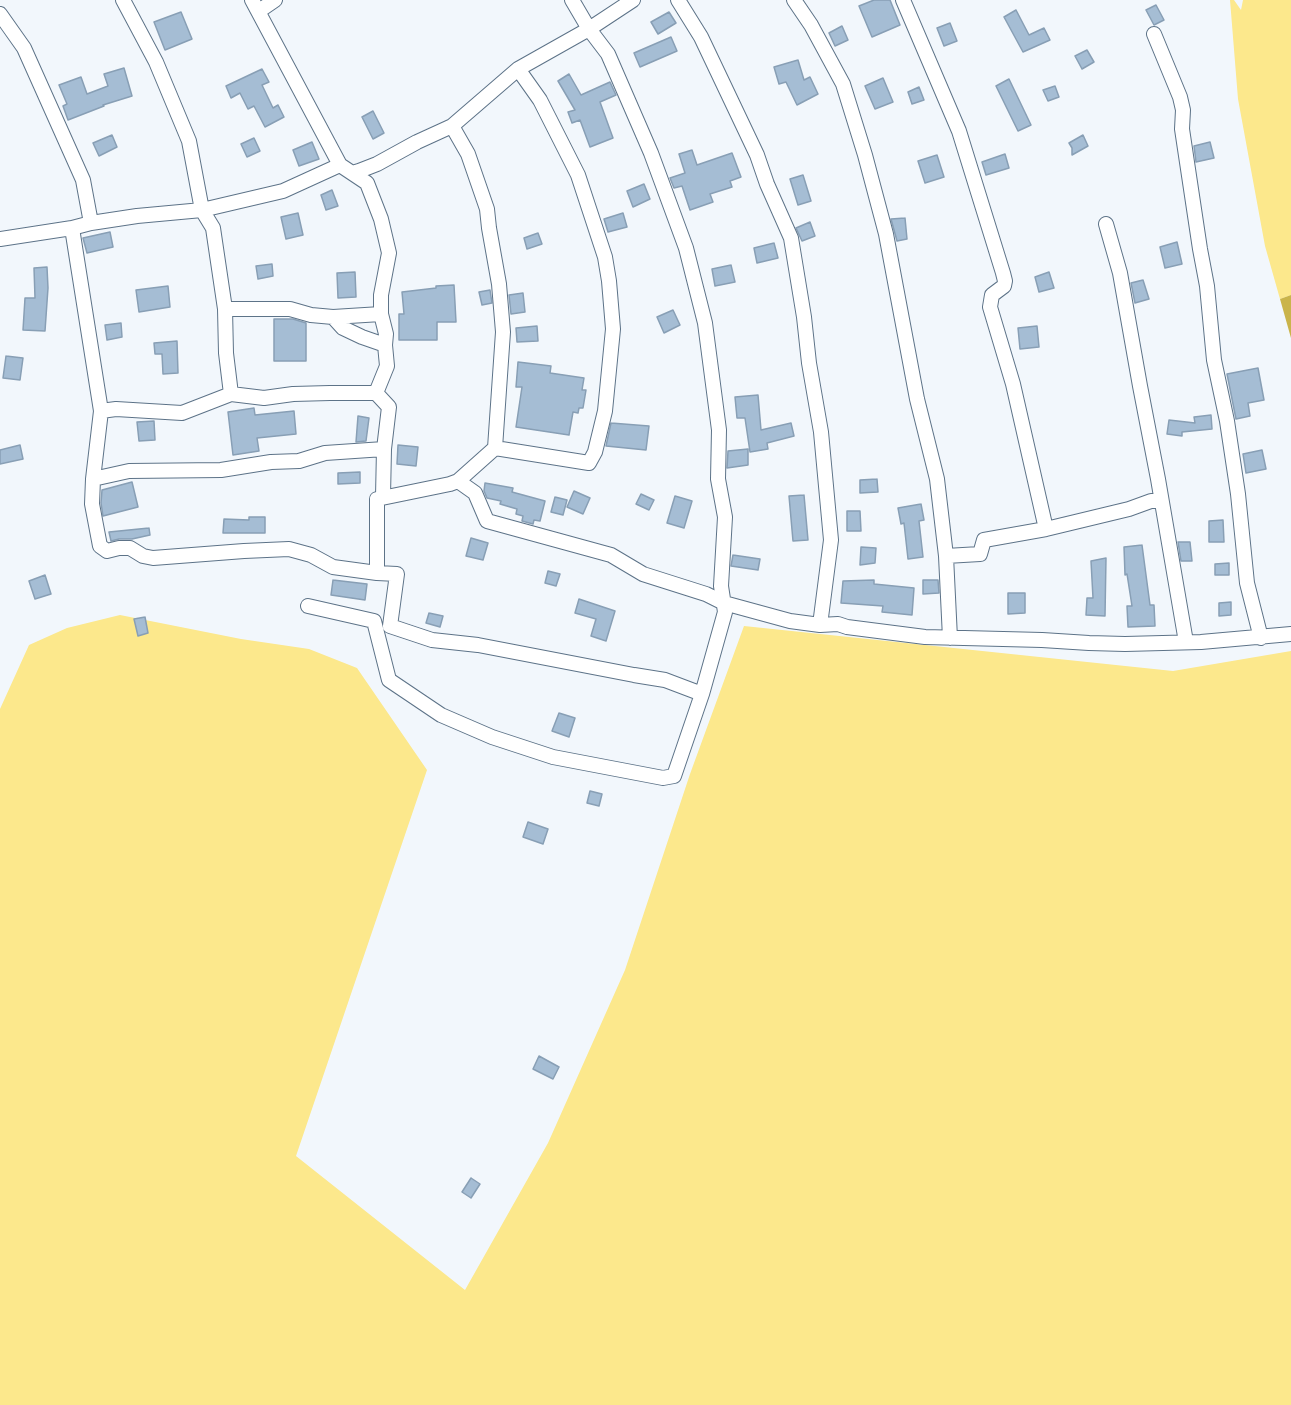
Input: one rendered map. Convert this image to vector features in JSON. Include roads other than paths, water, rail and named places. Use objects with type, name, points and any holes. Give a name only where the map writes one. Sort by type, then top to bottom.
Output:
[{"type":"street","points":[[123,0],[156,62],[189,141],[202,210],[213,228],[225,309],[226,353],[231,394]]},
{"type":"street","points":[[275,0],[255,5],[340,165],[367,183],[381,219],[389,253],[381,295],[387,366],[376,393]]},
{"type":"street","points":[[374,621],[389,680],[441,715],[492,737],[553,757],[663,778],[674,776],[702,694],[725,612],[721,586],[725,517],[718,486],[719,430],[705,323],[686,248],[651,153],[608,54],[589,29],[572,0]]},
{"type":"street","points":[[352,173],[377,164],[452,126],[518,69],[589,29],[633,0]]},
{"type":"street","points":[[678,0],[701,37],[757,155],[766,184],[792,238],[821,432],[831,540],[820,625]]},
{"type":"street","points":[[794,0],[811,25],[843,84],[886,234],[917,399],[937,479],[946,556],[950,638]]},
{"type":"street","points":[[903,0],[959,131],[1003,273],[1004,286],[992,295],[990,307],[1013,384],[1046,530]]},
{"type":"street","points":[[0,14],[24,48],[83,180],[91,223]]},
{"type":"street","points":[[1154,34],[1184,110],[1182,129],[1207,286],[1214,360],[1227,421],[1238,494],[1247,583],[1261,638]]},
{"type":"street","points":[[495,448],[589,463],[595,452],[605,411],[613,329],[605,256],[578,174],[540,100],[518,69]]},
{"type":"street","points":[[376,573],[377,499],[458,481],[495,448],[503,332],[499,284],[487,209],[468,154],[452,126]]},
{"type":"street","points":[[0,239],[137,216],[202,210],[283,191],[340,165]]},
{"type":"street","points":[[1106,224],[1120,273],[1186,642]]},
{"type":"street","points":[[72,228],[101,411],[92,504],[100,546],[107,551],[130,548],[143,556],[153,558],[244,550],[289,549],[311,555],[333,567],[396,574],[390,626]]},
{"type":"street","points":[[225,309],[290,309],[310,315],[333,317],[381,314]]},
{"type":"street","points":[[333,317],[343,328],[362,338],[385,345]]},
{"type":"street","points":[[101,411],[116,409],[182,413],[231,394],[264,398],[293,394],[376,393],[389,407],[384,449],[383,496]]},
{"type":"street","points":[[93,479],[129,471],[221,470],[299,460],[326,453],[384,449]]},
{"type":"street","points":[[458,481],[475,494],[488,521],[611,555],[643,574],[706,594],[724,603],[790,621],[820,625],[837,624],[925,637],[1116,644],[1261,638],[1291,634]]},
{"type":"street","points":[[946,556],[980,554],[984,540],[1046,530],[1129,509],[1151,501],[1161,501]]},
{"type":"street","points":[[308,606],[374,621],[432,640],[478,645],[666,680],[702,694]]}]
